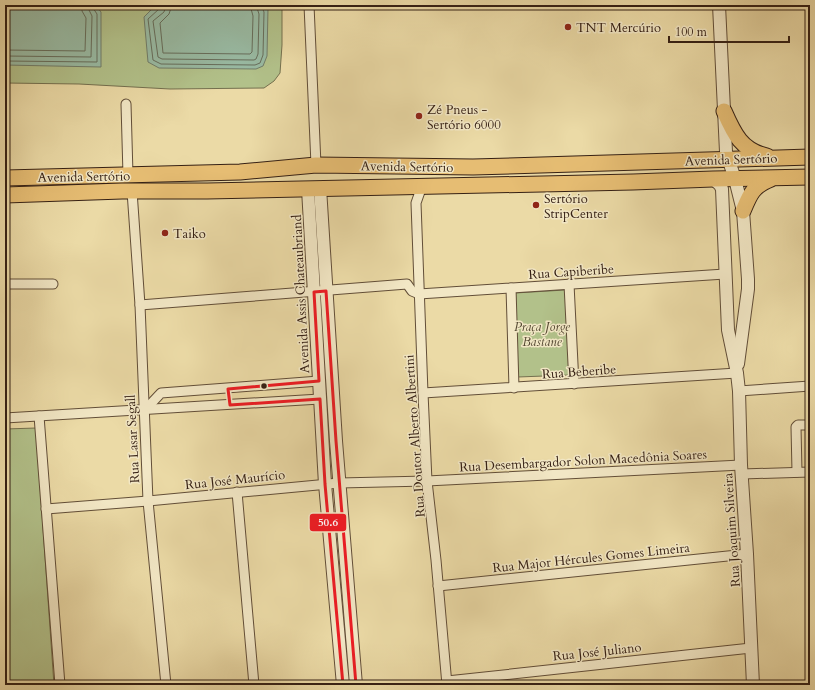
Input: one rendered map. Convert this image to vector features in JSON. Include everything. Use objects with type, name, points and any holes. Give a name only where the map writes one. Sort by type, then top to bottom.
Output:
[{"type":"main road","points":[[724,111],[737,137],[747,148],[757,154],[774,158]]},
{"type":"main road","name":"Avenida Sertório","points":[[5,178],[240,172],[344,165],[369,167],[473,167],[810,157]]},
{"type":"main road","points":[[314,188],[312,179],[320,173],[369,167]]},
{"type":"main road","name":"Avenida Sertório","points":[[5,195],[810,177]]},
{"type":"main road","points":[[743,211],[750,195],[754,190],[761,183],[773,178]]},
{"type":"street","points":[[309,5],[316,166]]},
{"type":"street","name":"Rua Joaquim Silveira","points":[[719,5],[726,152],[735,178],[743,211],[748,289],[737,373]]},
{"type":"street","points":[[126,104],[128,175]]},
{"type":"street","name":"Rua Joaquim Silveira","points":[[713,178],[720,184],[722,189],[728,330],[737,373],[739,391],[741,469],[747,554],[753,685]]},
{"type":"street","name":"Rua Doutor Alberto Albertini","points":[[422,186],[416,203],[422,393],[427,480],[447,683]]},
{"type":"street","name":"Avenida Assis Chateaubriand","points":[[314,188],[320,291],[336,441],[356,685]]},
{"type":"street","name":"Rua Lasar Segall","points":[[132,191],[140,305],[148,501],[166,685]]},
{"type":"street","name":"Rua Capiberibe","points":[[419,294],[725,274]]},
{"type":"street","points":[[5,284],[53,284]]},
{"type":"street","points":[[140,305],[407,284],[412,291],[419,294]]},
{"type":"street","points":[[568,284],[574,384]]},
{"type":"street","points":[[510,288],[514,388]]},
{"type":"street","name":"Avenida Assis Chateaubriand","points":[[320,291],[320,399],[325,484],[343,685]]},
{"type":"street","name":"Rua Beberibe","points":[[422,393],[737,373]]},
{"type":"street","points":[[144,411],[161,393],[319,381]]},
{"type":"street","points":[[739,391],[810,386]]},
{"type":"street","points":[[228,389],[230,405]]},
{"type":"street","points":[[5,418],[144,411],[320,399]]},
{"type":"street","points":[[39,416],[60,685]]},
{"type":"street","points":[[797,472],[795,429],[797,426],[810,425]]},
{"type":"street","points":[[323,442],[336,441]]},
{"type":"street","name":"Rua Desembargador Solon Macedônia Soares","points":[[427,480],[741,469],[810,472]]},
{"type":"street","name":"Rua José Maurício","points":[[46,509],[148,501],[339,482],[427,480]]},
{"type":"street","points":[[237,492],[254,685]]},
{"type":"street","name":"Rua Major Hércules Gomes Limeira","points":[[438,586],[747,554]]},
{"type":"street","points":[[336,601],[350,599]]},
{"type":"street","name":"Rua José Juliano","points":[[447,683],[751,648]]},
{"type":"green space","points":[[5,5],[282,5],[280,73],[274,81],[264,88],[170,89],[79,84],[5,83]]},
{"type":"green space","name":"Praça Jorge Bastane","points":[[565,290],[570,375],[518,377],[515,293]]},
{"type":"green space","points":[[36,428],[54,685],[5,685],[5,429]]},
{"type":"water","points":[[5,5],[95,5],[101,12],[101,67],[5,65]]},
{"type":"water","points":[[181,5],[259,5],[268,8],[267,56],[263,66],[256,69],[159,68],[148,62],[144,17],[154,7]]},
{"type":"transit line","name":"50.6","points":[[343,685],[325,484],[320,399],[230,405],[228,389],[319,381],[314,292],[326,291],[336,441],[356,685]]},
{"type":"place","name":"TNT Mercúrio","points":[[568,27]]},
{"type":"place","name":"Zé Pneus - Sertório 6000","points":[[419,116]]},
{"type":"place","name":"Sertório StripCenter","points":[[536,205]]},
{"type":"place","name":"Taiko","points":[[165,233]]}]
